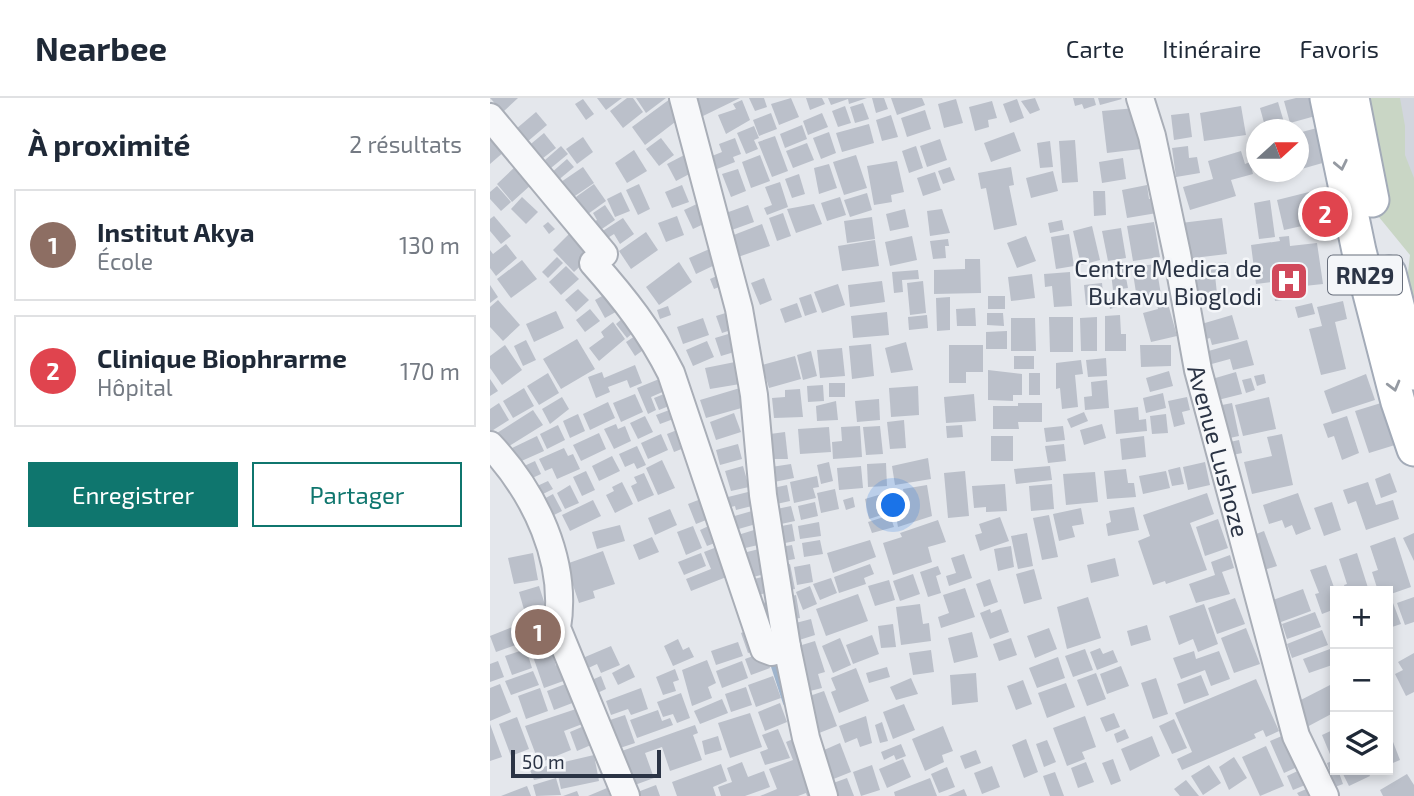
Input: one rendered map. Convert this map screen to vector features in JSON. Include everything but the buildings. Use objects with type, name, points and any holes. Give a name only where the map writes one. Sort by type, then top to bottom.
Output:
[{"type":"main road","name":"RN29","points":[[1327,98],[1359,251],[1398,402],[1414,449]]},
{"type":"main road","name":"RN29","points":[[1352,98],[1382,247],[1414,373]]},
{"type":"street","points":[[683,98],[739,309],[754,396],[763,495],[787,647],[806,738],[824,796]]},
{"type":"street","name":"Avenue Lushoze","points":[[1140,98],[1166,202],[1202,384],[1296,736],[1325,796]]},
{"type":"street","points":[[490,117],[604,254],[593,263],[632,306],[655,340],[671,373],[764,649],[772,652],[787,647]]},
{"type":"street","points":[[490,445],[530,496],[548,539],[562,598],[557,628],[626,796]]},
{"type":"shaded area","points":[[1377,98],[1414,98],[1414,241]]},
{"type":"green space","points":[[1351,98],[1400,98],[1405,126],[1405,155],[1414,178],[1414,367],[1402,325],[1410,255],[1374,211]]},
{"type":"waterway","points":[[771,657],[786,703]]},
{"type":"place","name":"Clinique Biophrarme","points":[[1325,214]]},
{"type":"place","name":"Centre Medica de Bukavu Bioglodi","points":[[1289,281]]},
{"type":"place","name":"Institut Akya","points":[[538,632]]}]
